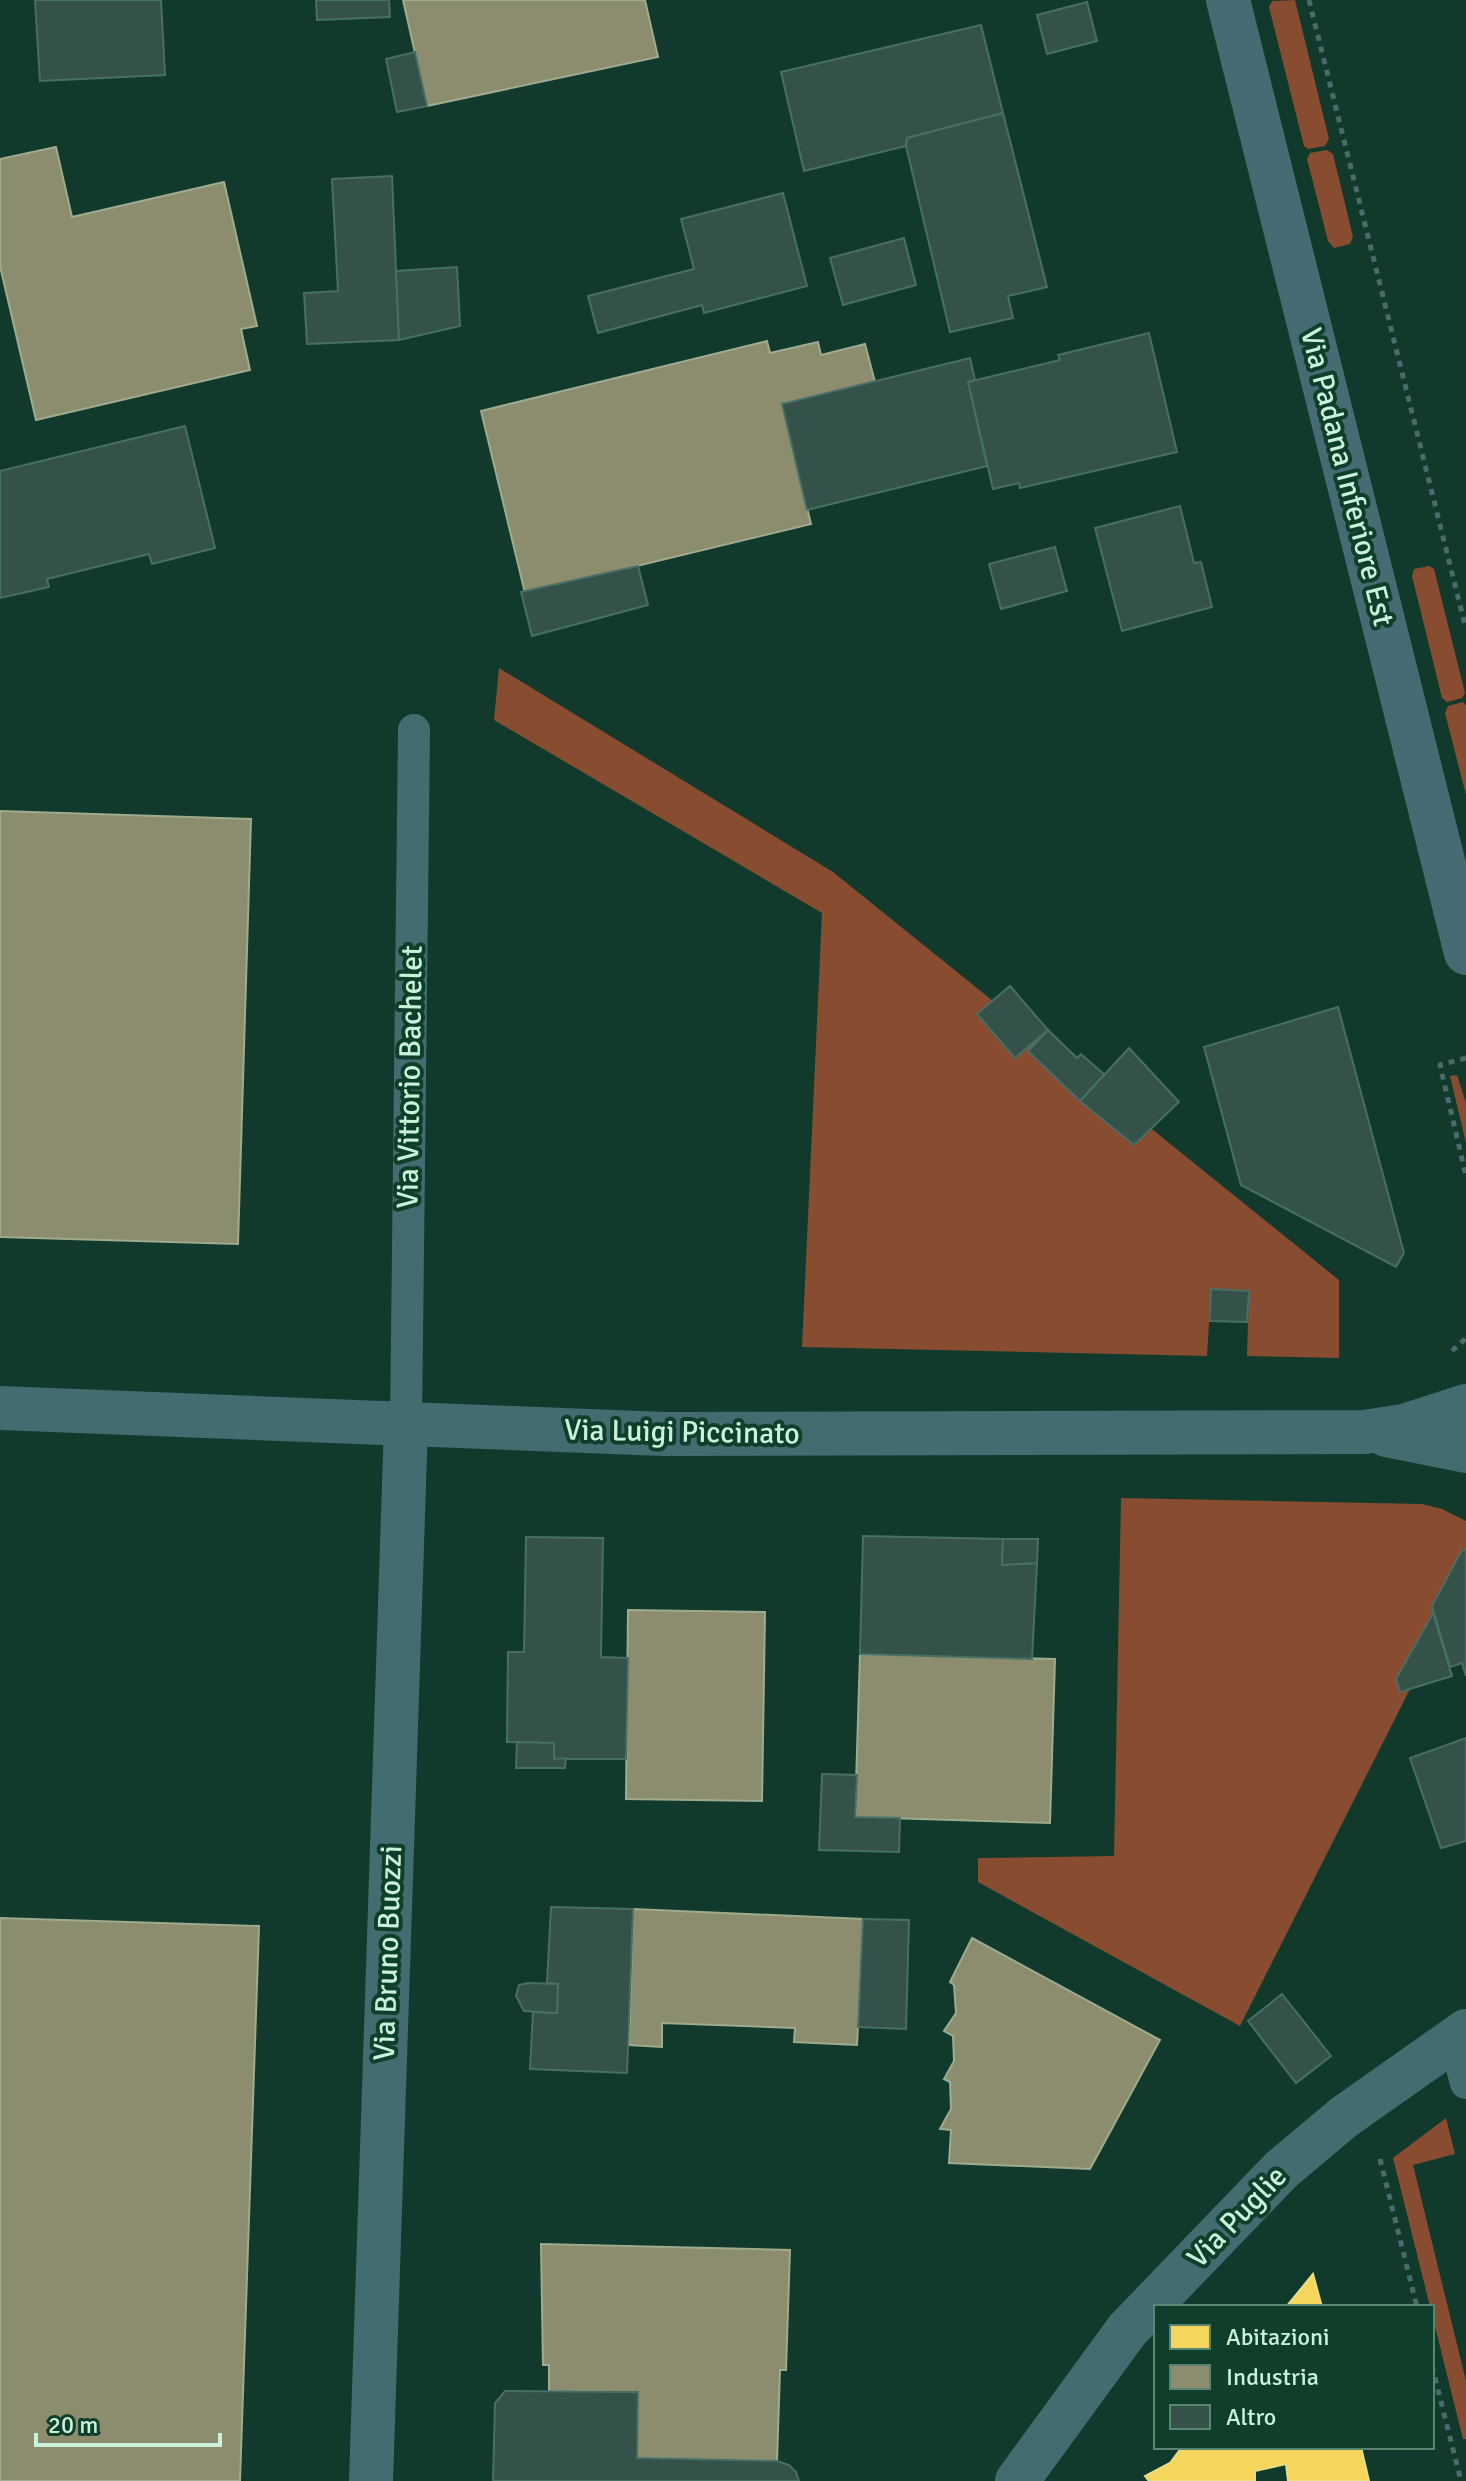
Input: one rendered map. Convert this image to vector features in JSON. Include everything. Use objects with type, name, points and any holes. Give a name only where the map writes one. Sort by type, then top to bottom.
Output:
[{"type":"street","name":"Via Padana Inferiore Est","points":[[1228,0],[1466,953]]},
{"type":"street","name":"Via Luigi Piccinato","points":[[0,1408],[664,1434],[1364,1432],[1404,1426],[1466,1406]]},
{"type":"street","name":"Via Bruno Buozzi","points":[[371,2481],[406,1424]]},
{"type":"street","name":"Via Luigi Piccinato","points":[[1364,1432],[1466,1451]]},
{"type":"street","name":"Via Puglie","points":[[1017,2481],[1127,2330],[1281,2170],[1344,2117],[1460,2035]]},
{"type":"lane","name":"Via Vittorio Bachelet","points":[[406,1424],[414,730]]},
{"type":"lane","points":[[1460,2035],[1466,2083]]},
{"type":"path","points":[[1309,0],[1466,629]]},
{"type":"path","points":[[1466,1058],[1440,1065],[1466,1176]]},
{"type":"path","points":[[1378,2154],[1416,2305]]},
{"type":"path","points":[[1434,2374],[1461,2481]]},
{"type":"shaded area","points":[[1295,0],[1329,139],[1325,146],[1308,149],[1304,146],[1269,7],[1272,1]]},
{"type":"shaded area","points":[[1327,150],[1333,154],[1353,237],[1350,244],[1334,248],[1328,241],[1307,159],[1310,153]]},
{"type":"shaded area","points":[[1429,566],[1434,569],[1465,693],[1462,698],[1447,702],[1442,698],[1412,576],[1414,569]]},
{"type":"shaded area","points":[[499,668],[833,872],[1339,1280],[1339,1358],[1247,1356],[1249,1291],[1211,1290],[1207,1356],[802,1347],[822,913],[494,720]]},
{"type":"shaded area","points":[[1463,702],[1466,705],[1466,795],[1445,713],[1448,706]]},
{"type":"shaded area","points":[[1457,1075],[1466,1103],[1466,1143],[1450,1076]]},
{"type":"shaded area","points":[[1121,1498],[1422,1504],[1442,1509],[1466,1521],[1466,1578],[1240,2026],[978,1882],[978,1858],[1114,1856]]},
{"type":"shaded area","points":[[1446,2118],[1455,2154],[1413,2165],[1466,2381],[1466,2439],[1463,2439],[1434,2323],[1434,2305],[1430,2305],[1393,2158]]},
{"type":"building: Abitazioni","points":[[1313,2274],[1321,2305],[1288,2305]]},
{"type":"building: Abitazioni","points":[[1180,2449],[1361,2449],[1369,2481],[1288,2481],[1286,2464],[1255,2471],[1255,2481],[1149,2481],[1145,2476],[1170,2463]]},
{"type":"building: Industria","points":[[403,0],[645,0],[658,57],[427,106]]},
{"type":"building: Industria","points":[[56,147],[72,217],[224,182],[257,326],[241,329],[250,370],[36,420],[0,266],[0,159]]},
{"type":"building: Industria","points":[[767,341],[770,353],[818,342],[821,355],[865,344],[875,382],[782,404],[811,524],[525,593],[481,411]]},
{"type":"building: Industria","points":[[0,811],[251,819],[238,1244],[0,1237]]},
{"type":"building: Industria","points":[[628,1610],[765,1612],[762,1801],[626,1799]]},
{"type":"building: Industria","points":[[860,1654],[1055,1659],[1050,1823],[855,1817]]},
{"type":"building: Industria","points":[[633,1909],[863,1919],[857,2045],[794,2042],[795,2028],[662,2023],[662,2047],[629,2045]]},
{"type":"building: Industria","points":[[0,1918],[259,1926],[240,2481],[0,2481]]},
{"type":"building: Industria","points":[[972,1938],[1160,2040],[1090,2169],[949,2163],[951,2130],[940,2129],[951,2109],[950,2082],[944,2079],[954,2061],[953,2036],[944,2031],[956,2013],[954,1985],[950,1982]]},
{"type":"building: Industria","points":[[541,2244],[790,2250],[786,2370],[780,2370],[777,2461],[637,2458],[638,2392],[549,2391],[549,2365],[543,2365]]},
{"type":"building: Altro","points":[[35,0],[161,0],[165,75],[40,81]]},
{"type":"building: Altro","points":[[316,0],[389,0],[390,17],[317,20]]},
{"type":"building: Altro","points":[[1087,2],[1097,41],[1047,54],[1037,15]]},
{"type":"building: Altro","points":[[981,25],[1003,113],[907,138],[906,146],[804,171],[781,72]]},
{"type":"building: Altro","points":[[415,52],[427,106],[397,112],[386,59]]},
{"type":"building: Altro","points":[[1003,113],[1047,287],[1008,296],[1013,318],[950,332],[906,146],[907,138]]},
{"type":"building: Altro","points":[[392,176],[399,340],[307,344],[304,293],[338,291],[332,179]]},
{"type":"building: Altro","points":[[783,193],[807,286],[704,313],[702,305],[598,333],[588,296],[694,269],[681,219]]},
{"type":"building: Altro","points":[[904,238],[916,285],[843,305],[830,258]]},
{"type":"building: Altro","points":[[457,267],[460,326],[399,340],[396,271]]},
{"type":"building: Altro","points":[[1149,333],[1177,452],[1020,488],[1019,483],[993,489],[968,382],[1060,360],[1058,355]]},
{"type":"building: Altro","points":[[970,358],[975,380],[968,382],[987,466],[807,510],[782,404]]},
{"type":"building: Altro","points":[[185,426],[215,548],[152,564],[149,554],[47,579],[49,587],[0,598],[0,471]]},
{"type":"building: Altro","points":[[1180,506],[1194,563],[1201,562],[1212,607],[1122,631],[1095,528]]},
{"type":"building: Altro","points":[[1055,547],[1067,591],[1001,609],[989,564]]},
{"type":"building: Altro","points":[[638,566],[648,605],[532,636],[521,592]]},
{"type":"building: Altro","points":[[1010,986],[1048,1030],[1015,1058],[977,1014]]},
{"type":"building: Altro","points":[[1338,1007],[1404,1253],[1396,1267],[1241,1185],[1204,1047]]},
{"type":"building: Altro","points":[[1048,1030],[1077,1058],[1081,1054],[1105,1075],[1080,1101],[1028,1051]]},
{"type":"building: Altro","points":[[1129,1048],[1179,1102],[1134,1145],[1080,1101]]},
{"type":"building: Altro","points":[[1211,1289],[1249,1291],[1247,1322],[1210,1321]]},
{"type":"building: Altro","points":[[863,1536],[1003,1539],[1002,1565],[1037,1563],[1032,1659],[860,1654]]},
{"type":"building: Altro","points":[[526,1537],[603,1538],[601,1657],[628,1658],[626,1759],[554,1759],[554,1743],[507,1742],[508,1652],[524,1652]]},
{"type":"building: Altro","points":[[1003,1539],[1038,1539],[1037,1563],[1002,1565]]},
{"type":"building: Altro","points":[[1466,1549],[1466,1676],[1462,1663],[1450,1667],[1432,1606],[1462,1550]]},
{"type":"building: Altro","points":[[1433,1613],[1452,1676],[1400,1692],[1396,1679]]},
{"type":"building: Altro","points":[[1466,1738],[1466,1841],[1441,1848],[1410,1758]]},
{"type":"building: Altro","points":[[517,1742],[554,1743],[554,1759],[566,1758],[565,1768],[516,1768]]},
{"type":"building: Altro","points":[[822,1774],[857,1775],[855,1817],[900,1818],[899,1852],[819,1850]]},
{"type":"building: Altro","points":[[551,1907],[633,1909],[627,2073],[530,2069],[533,2012],[557,2013],[558,1984],[547,1983]]},
{"type":"building: Altro","points":[[863,1919],[909,1920],[906,2029],[858,2027]]},
{"type":"building: Altro","points":[[558,1984],[557,2013],[524,2011],[516,1996],[519,1985]]},
{"type":"building: Altro","points":[[1282,1994],[1331,2056],[1296,2083],[1248,2021]]},
{"type":"building: Altro","points":[[505,2391],[638,2392],[637,2458],[777,2461],[789,2465],[799,2481],[493,2481],[495,2403]]}]
